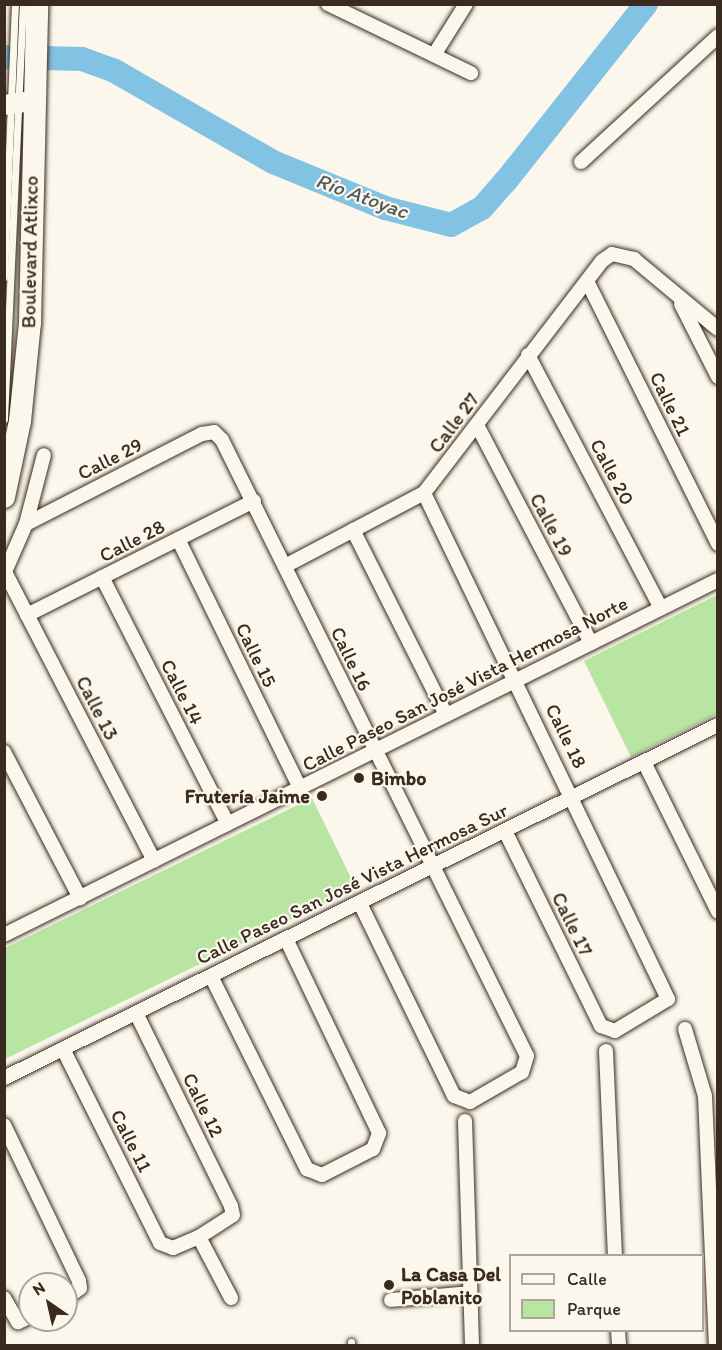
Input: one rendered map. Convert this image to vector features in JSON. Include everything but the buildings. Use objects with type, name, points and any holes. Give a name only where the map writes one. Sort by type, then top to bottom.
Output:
[{"type":"main road","name":"Boulevard Atlixco","points":[[4,497],[20,421],[30,323],[19,94],[25,8]]},
{"type":"street","points":[[328,4],[471,73]]},
{"type":"street","points":[[434,55],[466,4]]},
{"type":"street","points":[[581,162],[717,36]]},
{"type":"street","name":"Calle 27","points":[[285,566],[424,493],[528,355],[587,281],[612,255],[634,259],[680,302]]},
{"type":"street","name":"Calle 21","points":[[587,281],[717,544]]},
{"type":"street","points":[[680,302],[717,329]]},
{"type":"street","points":[[680,302],[717,376]]},
{"type":"street","name":"Calle 20","points":[[528,355],[661,608]]},
{"type":"street","name":"Calle 19","points":[[477,425],[591,643]]},
{"type":"street","name":"Calle 16","points":[[214,432],[254,501],[528,1065],[470,1102],[460,1102],[360,903]]},
{"type":"street","name":"Calle 29","points":[[26,524],[214,432]]},
{"type":"street","points":[[5,573],[26,524],[44,455]]},
{"type":"street","name":"Calle 18","points":[[424,493],[574,796],[668,999],[607,1032]]},
{"type":"street","name":"Calle 28","points":[[27,615],[254,501]]},
{"type":"street","points":[[354,530],[446,715]]},
{"type":"street","name":"Calle 15","points":[[178,539],[300,788]]},
{"type":"street","name":"Calle 13","points":[[5,573],[154,861]]},
{"type":"street","name":"Calle 14","points":[[102,577],[228,824]]},
{"type":"street","name":"Calle Paseo San José Vista Hermosa Norte","points":[[4,936],[717,580]]},
{"type":"street","name":"Calle Paseo San José Vista Hermosa Sur","points":[[4,1078],[574,796],[717,728]]},
{"type":"street","points":[[4,752],[80,898]]},
{"type":"street","points":[[644,762],[717,912]]},
{"type":"street","name":"Calle 17","points":[[505,831],[607,1032]]},
{"type":"street","points":[[211,976],[313,1175],[380,1142],[286,939]]},
{"type":"street","name":"Calle 12","points":[[136,1013],[233,1215],[199,1237]]},
{"type":"street","points":[[685,1029],[705,1096],[716,1346]]},
{"type":"street","name":"Calle 11","points":[[63,1049],[166,1249],[199,1237]]},
{"type":"street","points":[[606,1051],[615,1254]]},
{"type":"street","points":[[465,1121],[472,1346]]},
{"type":"street","points":[[4,1125],[73,1272]]},
{"type":"street","points":[[199,1237],[231,1298]]},
{"type":"street","points":[[391,1300],[470,1293]]},
{"type":"street","points":[[4,1298],[18,1313]]},
{"type":"lane","points":[[4,277],[19,94]]},
{"type":"lane","points":[[4,418],[19,94]]},
{"type":"green space","points":[[717,595],[717,714],[631,757],[584,661]]},
{"type":"green space","points":[[312,798],[356,888],[5,1059],[5,948]]},
{"type":"waterway","name":"Río Atoyac","points":[[4,57],[82,59],[113,70],[273,162],[385,208],[451,225],[482,208],[505,182],[646,4]]},
{"type":"place","name":"Bimbo","points":[[359,778]]},
{"type":"place","name":"Frutería Jaime","points":[[322,796]]},
{"type":"place","name":"La Casa Del Poblanito","points":[[389,1285]]}]
